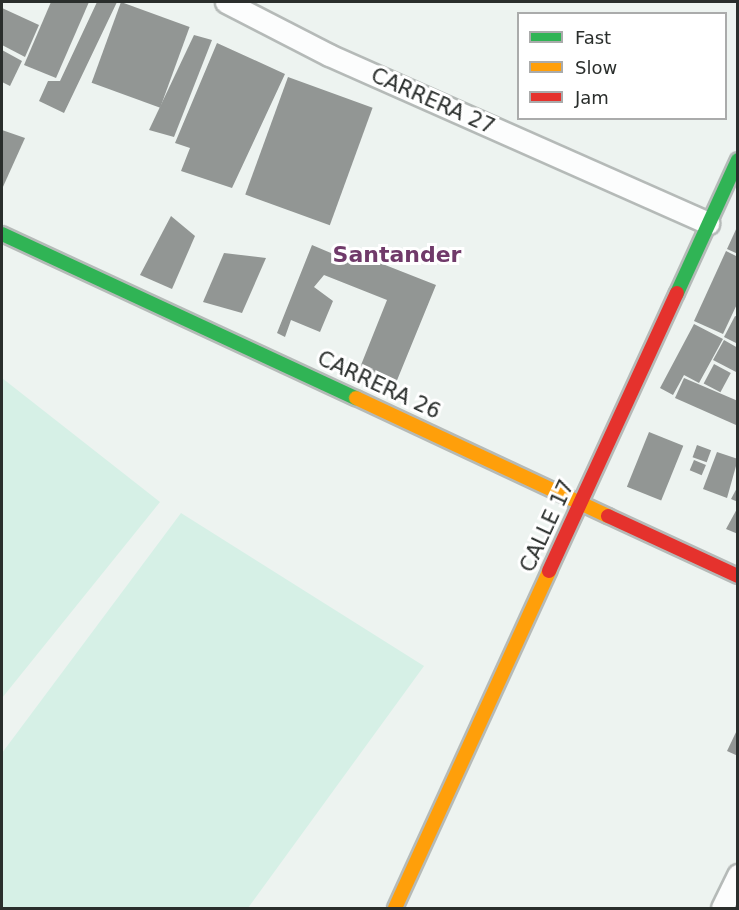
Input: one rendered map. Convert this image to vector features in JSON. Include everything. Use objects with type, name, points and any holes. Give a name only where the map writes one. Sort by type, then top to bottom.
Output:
[{"type":"street","name":"CARRERA 27","points":[[226,2],[329,55],[709,223]]},
{"type":"street","name":"CALLE 17","points":[[395,909],[738,160]]},
{"type":"street","name":"CARRERA 26","points":[[2,234],[582,501],[738,576]]},
{"type":"street","points":[[722,909],[738,875]]},
{"type":"green space","points":[[2,378],[160,502],[2,698]]},
{"type":"green space","points":[[181,513],[424,666],[248,908],[3,908],[2,753]]},
{"type":"building","points":[[51,2],[89,2],[56,78],[24,65]]},
{"type":"building","points":[[97,2],[117,2],[64,113],[39,101],[48,81],[60,81]]},
{"type":"building","points":[[121,2],[190,27],[160,108],[92,83]]},
{"type":"building","points":[[2,8],[39,25],[25,57],[2,45]]},
{"type":"building","points":[[194,35],[212,40],[174,137],[149,130]]},
{"type":"building","points":[[217,43],[285,74],[232,188],[181,171],[190,148],[175,143]]},
{"type":"building","points":[[2,50],[22,61],[10,86],[2,82]]},
{"type":"building","points":[[288,77],[373,108],[330,225],[245,194]]},
{"type":"building","points":[[2,130],[25,138],[2,189]]},
{"type":"building","points":[[171,216],[195,236],[172,289],[140,275]]},
{"type":"building","points":[[738,225],[738,254],[727,249]]},
{"type":"building","points":[[312,245],[338,256],[342,248],[436,285],[391,395],[355,380],[387,300],[324,275],[314,287],[333,301],[320,332],[291,320],[285,337],[277,333]]},
{"type":"building","points":[[726,251],[738,257],[738,302],[723,334],[694,321]]},
{"type":"building","points":[[224,253],[266,258],[242,313],[203,302]]},
{"type":"building","points":[[735,316],[738,317],[738,344],[724,337]]},
{"type":"building","points":[[694,324],[723,339],[699,383],[684,375],[673,395],[660,388]]},
{"type":"building","points":[[724,340],[738,348],[738,373],[713,360]]},
{"type":"building","points":[[714,364],[731,373],[720,392],[704,383]]},
{"type":"building","points":[[684,378],[738,401],[736,425],[675,398]]},
{"type":"building","points":[[649,432],[683,446],[661,501],[627,487]]},
{"type":"building","points":[[697,445],[711,450],[707,462],[693,457]]},
{"type":"building","points":[[717,452],[738,459],[727,498],[703,489]]},
{"type":"building","points":[[694,460],[706,465],[702,475],[690,470]]},
{"type":"building","points":[[738,486],[738,502],[731,499]]},
{"type":"building","points":[[738,507],[738,534],[726,529]]},
{"type":"building","points":[[738,728],[738,756],[727,751]]},
{"type":"traffic: fast","points":[[677,293],[738,160]]},
{"type":"traffic: fast","points":[[2,234],[356,398]]},
{"type":"traffic: slow","points":[[356,398],[608,516]]},
{"type":"traffic: slow","points":[[395,908],[549,571]]},
{"type":"traffic: jam","points":[[549,571],[677,293]]},
{"type":"traffic: jam","points":[[608,516],[738,576]]},
{"type":"district","name":"Santander","points":[[397,255]]}]
